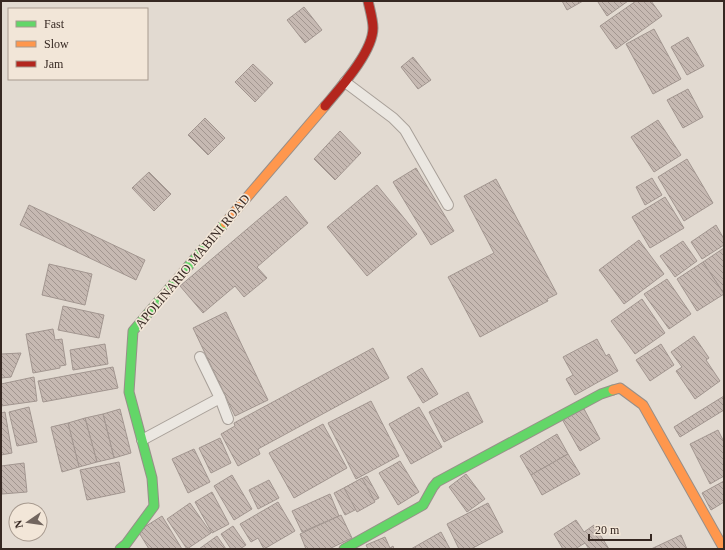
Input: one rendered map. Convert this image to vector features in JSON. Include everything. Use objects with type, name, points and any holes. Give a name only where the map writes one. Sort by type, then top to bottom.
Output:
[{"type":"street","name":"APOLINARIO MABINI ROAD","points":[[120,549],[126,544],[154,506],[152,478],[129,392],[133,331],[345,82],[367,50],[373,29],[368,1]]},
{"type":"street","points":[[344,549],[423,504],[428,498],[431,487],[437,482],[601,394],[620,388],[643,405],[724,549]]},
{"type":"lane","points":[[345,82],[393,118],[405,130],[448,205]]},
{"type":"lane","points":[[200,357],[220,398],[228,419]]},
{"type":"lane","points":[[142,440],[220,398]]},
{"type":"building","points":[[562,1],[583,1],[567,10]]},
{"type":"building","points":[[628,1],[607,16],[598,2]]},
{"type":"building","points":[[636,1],[651,1],[662,16],[616,49],[600,26]]},
{"type":"building","points":[[304,7],[322,30],[305,43],[287,20]]},
{"type":"building","points":[[654,29],[681,79],[653,94],[626,44]]},
{"type":"building","points":[[688,37],[704,66],[687,75],[671,47]]},
{"type":"building","points":[[413,57],[431,80],[418,89],[401,67]]},
{"type":"building","points":[[253,64],[273,83],[255,102],[235,82]]},
{"type":"building","points":[[688,89],[703,117],[683,128],[667,100]]},
{"type":"building","points":[[205,118],[225,138],[208,155],[188,135]]},
{"type":"building","points":[[658,120],[681,155],[654,172],[631,137]]},
{"type":"building","points":[[340,131],[361,153],[335,180],[314,159]]},
{"type":"building","points":[[687,159],[713,203],[684,221],[658,177]]},
{"type":"building","points":[[416,168],[454,231],[431,245],[393,182]]},
{"type":"building","points":[[149,172],[171,194],[154,211],[132,188]]},
{"type":"building","points":[[652,178],[662,195],[645,205],[636,187]]},
{"type":"building","points":[[496,179],[557,294],[547,299],[548,301],[480,337],[448,277],[494,253],[464,196]]},
{"type":"building","points":[[377,185],[417,234],[367,276],[327,227]]},
{"type":"building","points":[[286,196],[308,223],[257,267],[267,278],[244,297],[235,286],[203,313],[180,286]]},
{"type":"building","points":[[665,197],[684,228],[650,248],[632,217]]},
{"type":"building","points":[[29,205],[145,260],[136,280],[20,225]]},
{"type":"building","points":[[716,225],[724,239],[724,245],[702,259],[691,242]]},
{"type":"building","points":[[639,240],[664,274],[624,304],[599,270]]},
{"type":"building","points":[[683,241],[697,261],[675,277],[660,256]]},
{"type":"building","points":[[724,248],[724,294],[703,262]]},
{"type":"building","points":[[703,262],[724,294],[697,311],[677,279]]},
{"type":"building","points":[[49,264],[92,274],[85,305],[42,295]]},
{"type":"building","points":[[667,279],[691,314],[669,329],[644,294]]},
{"type":"building","points":[[642,299],[665,333],[635,354],[611,321]]},
{"type":"building","points":[[63,306],[104,315],[99,338],[58,330]]},
{"type":"building","points":[[226,312],[268,400],[235,416],[193,328]]},
{"type":"building","points":[[53,329],[55,340],[62,339],[66,365],[60,366],[60,368],[33,373],[26,334]]},
{"type":"building","points":[[694,336],[709,358],[706,360],[720,381],[695,399],[676,371],[682,367],[671,352]]},
{"type":"building","points":[[597,339],[606,356],[609,354],[618,371],[575,395],[566,379],[573,375],[563,357]]},
{"type":"building","points":[[105,344],[108,364],[73,370],[70,350]]},
{"type":"building","points":[[661,344],[674,365],[650,381],[636,360]]},
{"type":"building","points":[[373,348],[389,378],[258,449],[260,454],[238,466],[221,434],[235,426],[234,423]]},
{"type":"building","points":[[21,353],[11,377],[1,378],[1,354]]},
{"type":"building","points":[[113,367],[118,388],[43,402],[38,381]]},
{"type":"building","points":[[422,368],[438,394],[423,403],[407,377]]},
{"type":"building","points":[[34,377],[37,401],[1,406],[1,384]]},
{"type":"building","points":[[468,392],[483,422],[444,442],[429,412]]},
{"type":"building","points":[[724,396],[724,410],[680,437],[674,427]]},
{"type":"building","points":[[371,401],[399,456],[356,479],[328,423]]},
{"type":"building","points":[[29,407],[37,442],[17,446],[9,412]]},
{"type":"building","points":[[419,407],[442,447],[411,464],[389,424]]},
{"type":"building","points":[[583,407],[600,439],[580,451],[562,419]]},
{"type":"building","points":[[120,409],[131,453],[114,458],[103,414]]},
{"type":"building","points":[[5,412],[12,453],[1,455],[1,413]]},
{"type":"building","points":[[103,414],[114,458],[97,462],[85,418]]},
{"type":"building","points":[[85,418],[97,462],[79,467],[68,423]]},
{"type":"building","points":[[68,423],[79,467],[62,472],[51,427]]},
{"type":"building","points":[[323,424],[347,468],[294,498],[269,453]]},
{"type":"building","points":[[718,430],[724,442],[724,476],[710,484],[690,444]]},
{"type":"building","points":[[557,434],[568,454],[531,475],[520,456]]},
{"type":"building","points":[[220,438],[231,463],[211,473],[199,448]]},
{"type":"building","points":[[194,449],[210,482],[188,493],[172,459]]},
{"type":"building","points":[[568,454],[580,474],[542,495],[531,475]]},
{"type":"building","points":[[400,461],[419,492],[398,505],[379,473]]},
{"type":"building","points":[[119,462],[125,492],[87,500],[80,470]]},
{"type":"building","points":[[24,463],[27,492],[2,494],[1,466]]},
{"type":"building","points":[[466,474],[485,499],[467,512],[449,487]]},
{"type":"building","points":[[232,475],[252,509],[234,520],[214,486]]},
{"type":"building","points":[[367,476],[379,498],[345,515],[334,493]]},
{"type":"building","points":[[362,478],[375,502],[357,512],[344,488]]},
{"type":"building","points":[[269,480],[279,498],[258,509],[249,490]]},
{"type":"building","points":[[724,481],[724,502],[711,510],[702,493]]},
{"type":"building","points":[[212,492],[229,524],[212,533],[195,502]]},
{"type":"building","points":[[330,494],[339,516],[302,532],[292,511]]},
{"type":"building","points":[[278,502],[295,531],[264,549],[258,538],[251,542],[240,524]]},
{"type":"building","points":[[190,503],[211,533],[187,549],[167,519]]},
{"type":"building","points":[[488,503],[503,532],[471,549],[459,549],[447,524]]},
{"type":"building","points":[[341,515],[352,538],[329,549],[306,549],[300,534]]},
{"type":"building","points":[[162,516],[182,549],[149,549],[138,531]]},
{"type":"building","points":[[576,520],[584,532],[594,525],[609,549],[589,549],[585,543],[575,549],[563,549],[554,534]]},
{"type":"building","points":[[233,526],[246,545],[240,549],[231,549],[221,534]]},
{"type":"building","points":[[441,532],[450,549],[411,549]]},
{"type":"building","points":[[681,535],[687,549],[651,549]]},
{"type":"building","points":[[217,536],[226,549],[199,549]]},
{"type":"building","points":[[385,537],[390,548],[393,546],[394,549],[368,549],[366,545]]},
{"type":"traffic: fast","points":[[120,549],[126,544],[154,506],[152,478],[129,392],[133,331],[225,223]]},
{"type":"traffic: fast","points":[[344,549],[423,505],[437,482],[601,394],[613,390]]},
{"type":"traffic: slow","points":[[225,223],[325,106]]},
{"type":"traffic: slow","points":[[613,390],[620,388],[643,405],[724,549]]},
{"type":"traffic: jam","points":[[325,106],[347,80],[368,48],[372,38],[373,28],[368,1]]}]
